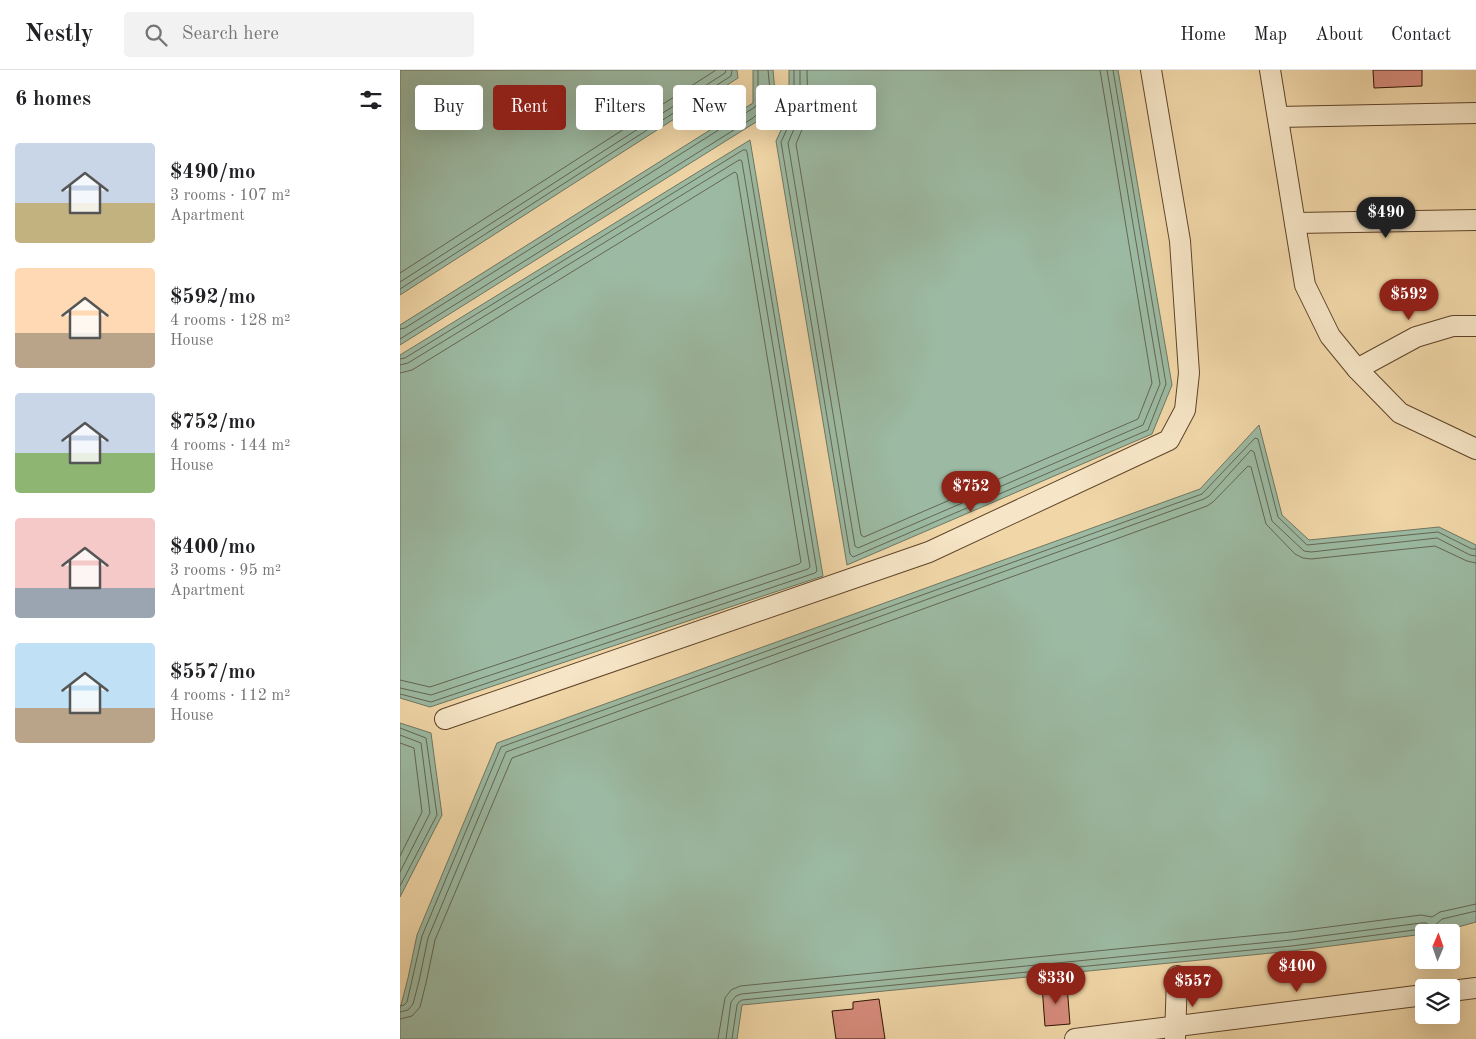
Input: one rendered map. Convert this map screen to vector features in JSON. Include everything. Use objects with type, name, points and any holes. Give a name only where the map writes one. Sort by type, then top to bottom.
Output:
[{"type":"street","points":[[445,719],[929,552],[1169,440],[1185,410],[1189,373],[1180,241],[1152,70]]},
{"type":"street","points":[[1270,70],[1305,285],[1330,336],[1357,370],[1400,413],[1476,450]]},
{"type":"street","points":[[1278,117],[1476,113]]},
{"type":"street","points":[[1296,223],[1476,220]]},
{"type":"street","points":[[1357,370],[1416,337],[1453,326],[1476,326]]},
{"type":"street","points":[[1175,1032],[1177,976]]},
{"type":"street","points":[[1460,990],[1476,988]]},
{"type":"street","points":[[1075,1039],[1175,1032],[1415,996]]},
{"type":"water","points":[[400,70],[737,70],[738,78],[727,85],[673,85],[673,120],[663,126],[663,85],[576,85],[576,130],[657,130],[400,295]]},
{"type":"water","points":[[753,70],[773,70],[774,85],[756,85],[756,122],[746,128],[746,107],[753,103]]},
{"type":"water","points":[[789,70],[1118,70],[1172,385],[1152,434],[847,565],[776,141],[781,130],[876,130],[876,85],[789,85]]},
{"type":"water","points":[[710,130],[743,130],[400,345],[400,325]]},
{"type":"water","points":[[750,140],[823,576],[430,707],[400,698],[400,355]]},
{"type":"water","points":[[1259,425],[1282,515],[1309,540],[1439,527],[1476,545],[1476,922],[1460,926],[1460,924],[1415,924],[1415,935],[1292,951],[742,1005],[737,1039],[400,1039],[400,1009],[417,935],[497,743],[1200,489]]},
{"type":"water","points":[[400,723],[431,733],[442,815],[400,897]]},
{"type":"building","points":[[1373,70],[1422,70],[1422,86],[1374,88]]},
{"type":"building","points":[[1067,985],[1070,1024],[1045,1026],[1042,986]]},
{"type":"building","points":[[879,999],[885,1039],[836,1039],[832,1011],[853,1009],[853,1002]]}]
